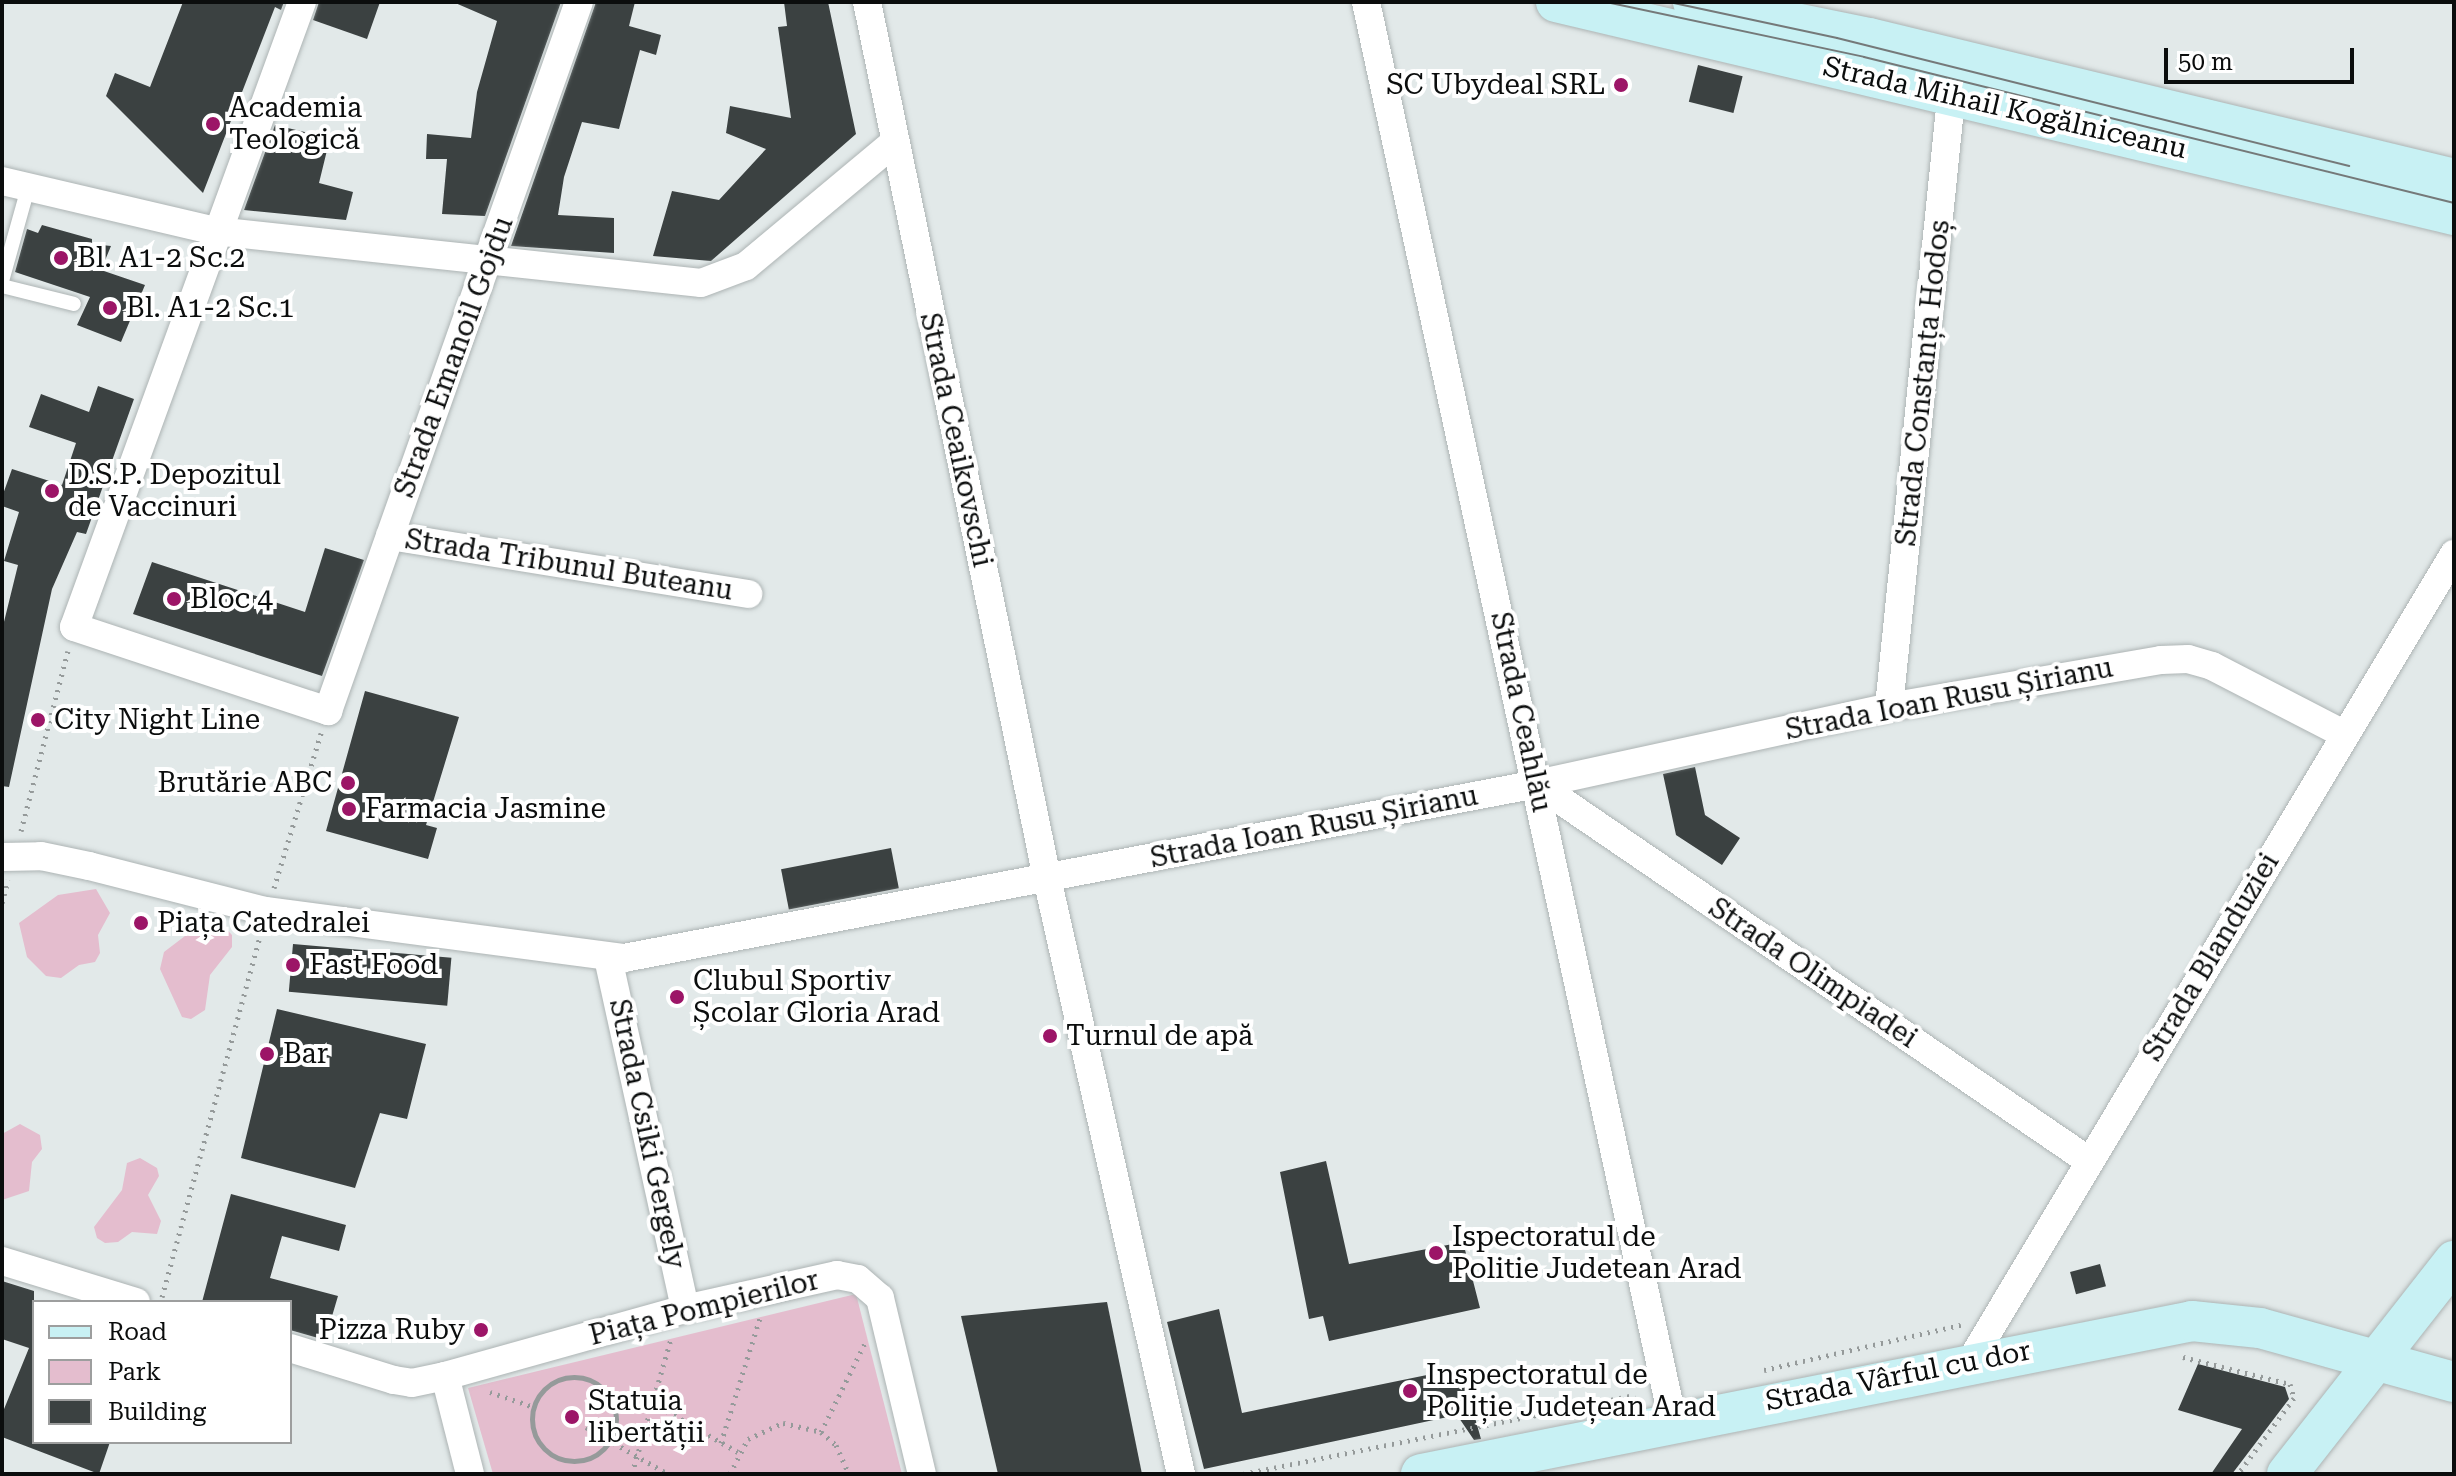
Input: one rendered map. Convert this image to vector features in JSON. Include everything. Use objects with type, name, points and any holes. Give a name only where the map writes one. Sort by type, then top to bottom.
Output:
[{"type":"main road","name":"Strada Mihail Kogălniceanu","points":[[1556,2],[1953,77],[2454,179]]},
{"type":"main road","name":"Strada Mihail Kogălniceanu","points":[[1693,2],[2454,215]]},
{"type":"main road","points":[[2287,1474],[2454,1261]]},
{"type":"main road","name":"Strada Vârful cu dor","points":[[1421,1474],[1673,1422],[1966,1343],[2192,1321],[2260,1328],[2454,1382]]},
{"type":"street","points":[[302,2],[215,231],[74,627],[328,711]]},
{"type":"street","name":"Strada Emanoil Gojdu","points":[[328,711],[490,261],[579,2]]},
{"type":"street","name":"Strada Ceaikovschi","points":[[867,2],[1047,878],[1181,1474]]},
{"type":"street","name":"Strada Ceahlău","points":[[1366,2],[1673,1422]]},
{"type":"street","name":"Strada Constanța Hodoș","points":[[1889,707],[1953,77]]},
{"type":"street","points":[[15,184],[215,231],[701,283],[723,278],[746,266],[895,142]]},
{"type":"street","name":"Strada Tribunul Buteanu","points":[[390,536],[748,594]]},
{"type":"street","name":"Strada Blanduziei","points":[[1966,1343],[2089,1161],[2454,554]]},
{"type":"street","name":"Strada Ioan Rusu Șirianu","points":[[8,856],[89,866],[266,911],[608,958],[650,956],[1537,784],[1889,707],[2188,659],[2212,666],[2344,734]]},
{"type":"street","name":"Strada Olimpiadei","points":[[1537,784],[2089,1161]]},
{"type":"street","name":"Strada Csiki Gergely","points":[[608,958],[682,1310]]},
{"type":"street","points":[[2,1261],[129,1300]]},
{"type":"street","name":"Piața Pompierilor","points":[[292,1349],[403,1381],[445,1376],[682,1310],[837,1275],[873,1288],[882,1307]]},
{"type":"street","points":[[882,1307],[922,1474]]},
{"type":"street","points":[[445,1376],[470,1474]]},
{"type":"lane","points":[[15,184],[2,283],[74,304]]},
{"type":"path","points":[[2,903],[8,856],[74,627]]},
{"type":"path","points":[[162,1300],[266,911],[328,711]]},
{"type":"path","points":[[721,1443],[769,1290]]},
{"type":"path","points":[[821,1432],[882,1307]]},
{"type":"path","points":[[632,1474],[682,1310]]},
{"type":"path","points":[[1757,1372],[1966,1343]]},
{"type":"path","points":[[2174,1357],[2290,1384],[2294,1398],[2238,1474]]},
{"type":"path","points":[[583,1378],[596,1383],[613,1404],[610,1440],[585,1459],[558,1458],[537,1439],[532,1426],[537,1399],[556,1381],[583,1378]]},
{"type":"path","points":[[1243,1474],[1635,1395]]},
{"type":"path","points":[[653,1403],[738,1452]]},
{"type":"path","points":[[730,1474],[738,1452],[764,1428],[783,1423],[821,1432],[836,1445],[849,1474]]},
{"type":"path","points":[[586,1427],[668,1474]]},
{"type":"green space","points":[[96,889],[110,913],[98,935],[100,953],[95,962],[79,965],[61,978],[46,976],[27,957],[19,923],[58,895]]},
{"type":"green space","points":[[219,921],[232,935],[232,947],[210,975],[205,1010],[191,1019],[182,1017],[160,969],[164,952],[202,923]]},
{"type":"green space","points":[[20,1124],[40,1135],[42,1149],[32,1162],[29,1191],[2,1200],[2,1134]]},
{"type":"green space","points":[[140,1158],[157,1168],[159,1176],[148,1195],[161,1221],[157,1234],[132,1232],[118,1242],[105,1243],[97,1238],[94,1227],[122,1190],[127,1163]]},
{"type":"green space","points":[[856,1294],[902,1474],[493,1474],[468,1388]]},
{"type":"building","points":[[183,2],[284,2],[281,10],[275,7],[203,193],[106,96],[115,73],[150,87]]},
{"type":"building","points":[[319,2],[380,2],[367,39],[313,20]]},
{"type":"building","points":[[453,2],[561,2],[485,216],[442,214],[447,159],[426,159],[427,134],[471,138],[477,92],[497,21]]},
{"type":"building","points":[[596,2],[635,2],[629,26],[661,35],[656,55],[640,50],[619,129],[582,122],[564,177],[558,215],[614,218],[614,253],[511,246]]},
{"type":"building","points":[[784,2],[828,2],[856,134],[711,261],[653,256],[672,191],[719,200],[766,149],[726,133],[730,106],[791,118],[778,27],[787,26]]},
{"type":"building","points":[[1698,65],[1743,76],[1733,113],[1689,102]]},
{"type":"building","points":[[275,125],[330,138],[319,183],[353,192],[346,220],[244,210]]},
{"type":"building","points":[[42,225],[92,239],[92,244],[111,246],[101,270],[145,285],[121,342],[77,325],[90,297],[15,272],[27,229],[38,233]]},
{"type":"building","points":[[98,386],[134,399],[86,534],[77,532],[52,589],[9,787],[2,786],[2,630],[18,565],[4,561],[19,512],[2,506],[2,497],[12,469],[62,485],[76,443],[29,427],[41,394],[89,412]]},
{"type":"building","points":[[325,548],[364,560],[322,676],[133,614],[152,562],[305,612]]},
{"type":"building","points":[[365,691],[459,717],[426,825],[437,828],[428,859],[326,831]]},
{"type":"building","points":[[1695,767],[1705,815],[1740,838],[1722,865],[1676,835],[1663,774]]},
{"type":"building","points":[[891,848],[899,888],[789,910],[781,869]]},
{"type":"building","points":[[293,944],[451,958],[447,1006],[289,992]]},
{"type":"building","points":[[277,1009],[426,1044],[407,1119],[380,1113],[355,1188],[241,1158]]},
{"type":"building","name":"Ispectoratul de Politie Judetean Arad","points":[[1326,1161],[1349,1264],[1463,1242],[1480,1308],[1329,1341],[1323,1316],[1309,1319],[1280,1172]]},
{"type":"building","points":[[231,1194],[346,1225],[339,1251],[282,1236],[270,1278],[338,1296],[325,1340],[292,1331],[292,1300],[203,1300]]},
{"type":"building","points":[[2100,1264],[2106,1286],[2076,1294],[2070,1272]]},
{"type":"building","points":[[2,1281],[34,1291],[32,1444],[109,1444],[99,1474],[2,1437],[2,1414],[29,1348],[2,1339]]},
{"type":"building","points":[[1107,1302],[1142,1474],[998,1474],[961,1316]]},
{"type":"building","name":"Inspectoratul de Poliție Județean Arad","points":[[1219,1309],[1242,1413],[1461,1368],[1481,1439],[1474,1440],[1457,1415],[1204,1469],[1167,1322]]},
{"type":"building","points":[[2198,1364],[2285,1387],[2289,1399],[2232,1474],[2211,1474],[2242,1429],[2178,1410]]},
{"type":"tram line","points":[[1606,2],[1864,57],[2454,203]]},
{"type":"tram line","points":[[1669,2],[1837,38],[2349,166]]},
{"type":"place","name":"SC Ubydeal SRL","points":[[1621,85]]},
{"type":"place","name":"Academia Teologică","points":[[213,124]]},
{"type":"place","name":"Bl. A1-2 Sc.2","points":[[61,258]]},
{"type":"place","name":"Bl. A1-2 Sc.1","points":[[110,308]]},
{"type":"place","name":"D.S.P. Depozitul de Vaccinuri","points":[[52,491]]},
{"type":"place","name":"Bloc 4","points":[[174,599]]},
{"type":"place","name":"City Night Line","points":[[38,720]]},
{"type":"place","name":"Brutărie ABC","points":[[348,783]]},
{"type":"place","name":"Farmacia Jasmine","points":[[349,809]]},
{"type":"place","name":"Piața Catedralei","points":[[141,923]]},
{"type":"place","name":"Fast Food","points":[[293,965]]},
{"type":"place","name":"Clubul Sportiv Școlar Gloria Arad","points":[[677,997]]},
{"type":"place","name":"Turnul de apă","points":[[1050,1036]]},
{"type":"place","name":"Bar","points":[[267,1054]]},
{"type":"place","name":"Ispectoratul de Politie Judetean Arad","points":[[1436,1253]]},
{"type":"place","name":"Pizza Ruby","points":[[481,1330]]},
{"type":"place","name":"Inspectoratul de Poliție Județean Arad","points":[[1410,1391]]},
{"type":"place","name":"Statuia libertății","points":[[572,1417]]}]
